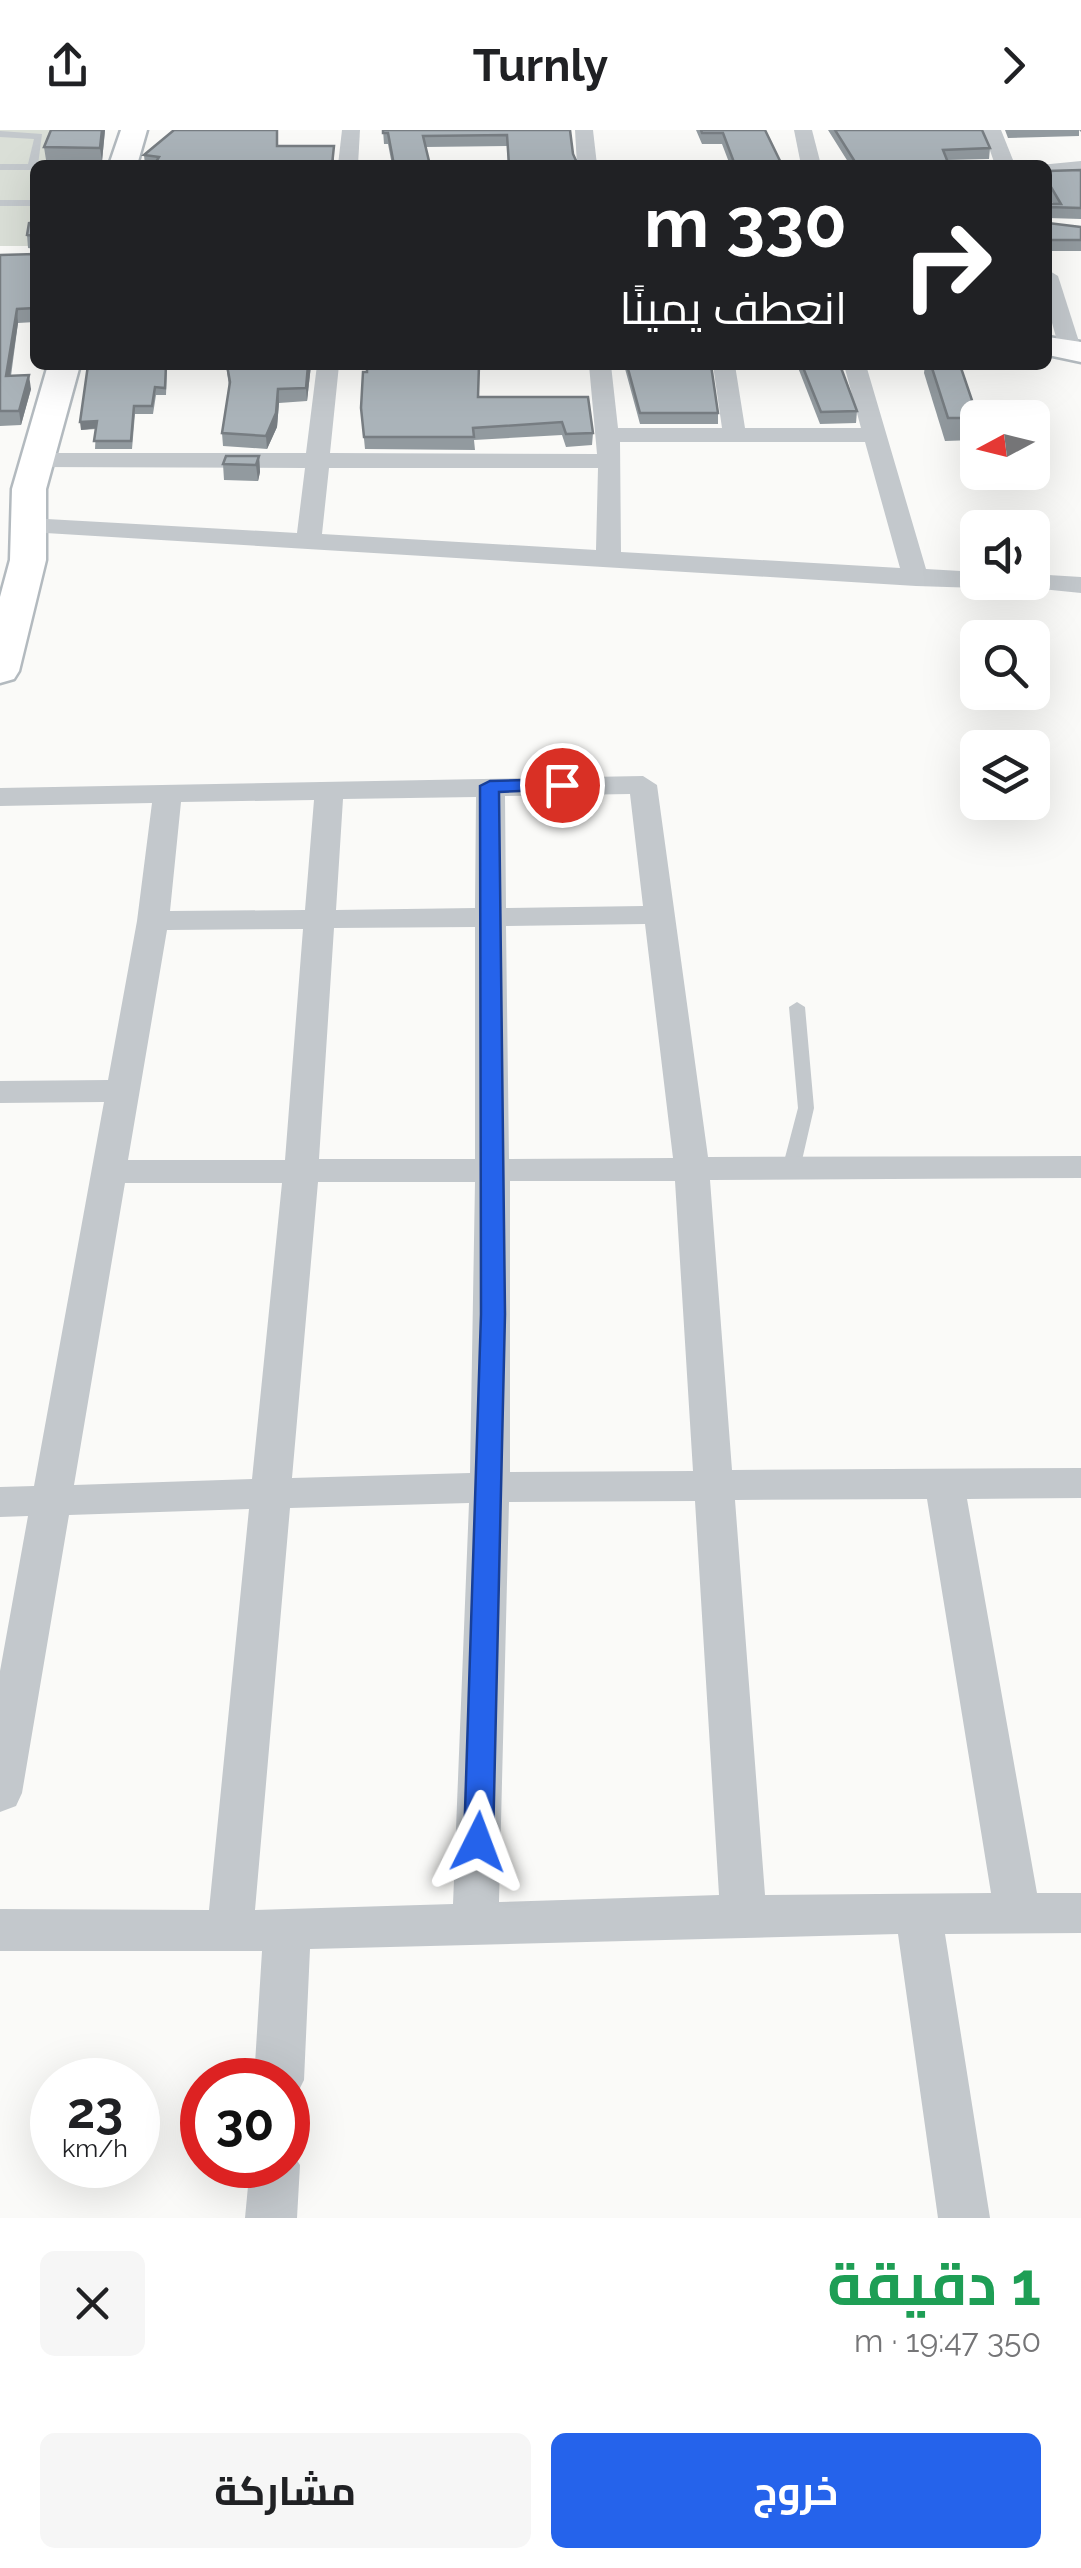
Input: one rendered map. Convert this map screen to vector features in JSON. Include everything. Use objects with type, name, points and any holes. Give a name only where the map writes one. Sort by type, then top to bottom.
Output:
[{"type":"street","points":[[108,160],[117,130]]},
{"type":"street","points":[[125,160],[134,130]]},
{"type":"street","points":[[348,160],[350,130]]},
{"type":"street","points":[[584,130],[587,160]]},
{"type":"street","points":[[803,130],[810,160]]},
{"type":"street","points":[[992,130],[1003,160]]},
{"type":"street","points":[[1052,168],[1081,168]]},
{"type":"street","points":[[1052,282],[1081,287]]},
{"type":"street","points":[[1052,290],[1066,350]]},
{"type":"street","points":[[0,672],[23,590],[9,488],[44,370]]},
{"type":"street","points":[[0,591],[12,524],[27,505],[63,370]]},
{"type":"street","points":[[309,539],[327,370]]},
{"type":"street","points":[[601,370],[610,461],[608,559]]},
{"type":"street","points":[[725,370],[734,436]]},
{"type":"street","points":[[856,370],[916,578]]},
{"type":"street","points":[[608,435],[874,435]]},
{"type":"street","points":[[36,460],[610,461]]},
{"type":"street","points":[[12,524],[960,579]]},
{"type":"street","points":[[1050,583],[1081,584]]},
{"type":"street","points":[[0,796],[643,785],[692,1169],[743,1915]]},
{"type":"street","points":[[475,1922],[490,1486],[490,786]]},
{"type":"street","points":[[230,1932],[302,1172],[328,790]]},
{"type":"street","points":[[0,1793],[48,1499],[110,1172],[152,921],[167,795]]},
{"type":"street","points":[[152,921],[662,915]]},
{"type":"street","points":[[0,1092],[122,1091]]},
{"type":"street","points":[[110,1172],[1081,1167]]},
{"type":"street","points":[[944,1484],[1018,1914]]},
{"type":"street","points":[[0,1502],[490,1486],[1081,1484]]},
{"type":"street","points":[[0,1930],[230,1932],[743,1915],[1081,1913]]},
{"type":"street","points":[[919,1916],[964,2218]]},
{"type":"street","points":[[280,2058],[286,1930]]},
{"type":"street","points":[[271,2218],[273,2188]]},
{"type":"lane","points":[[0,134],[40,136],[35,160]]},
{"type":"lane","points":[[0,167],[30,167]]},
{"type":"lane","points":[[0,204],[30,204]]},
{"type":"lane","points":[[791,1168],[806,1108],[797,1007]]},
{"type":"shaded area","points":[[0,130],[102,130],[92,160],[30,160],[30,246],[0,246]]},
{"type":"building","points":[[51,130],[102,130],[100,148],[44,147]]},
{"type":"building","points":[[174,130],[277,130],[277,146],[334,146],[333,160],[157,160],[159,157],[144,155]]},
{"type":"building","points":[[570,130],[576,160],[509,160],[507,135],[423,136],[429,160],[393,160],[388,133],[383,133]]},
{"type":"building","points":[[701,130],[765,130],[780,160],[733,160],[723,133]]},
{"type":"building","points":[[835,130],[982,130],[990,148],[943,150],[947,160],[854,160]]},
{"type":"building","points":[[1081,170],[1081,208],[1052,207],[1061,204],[1052,189],[1052,171]]},
{"type":"building","points":[[1052,223],[1081,227],[1081,240],[1052,240]]},
{"type":"building","points":[[30,254],[30,308],[17,309],[6,376],[29,375],[19,411],[0,411],[0,255]]},
{"type":"building","points":[[87,370],[166,370],[165,388],[155,387],[152,406],[134,406],[131,441],[94,441],[97,421],[80,422]]},
{"type":"building","points":[[228,370],[308,370],[306,388],[278,389],[276,413],[266,436],[222,433],[230,382]]},
{"type":"building","points":[[479,370],[478,397],[588,397],[593,433],[566,434],[562,422],[473,428],[474,437],[364,437],[361,408],[363,372]]},
{"type":"building","points":[[628,370],[712,370],[718,413],[640,413]]},
{"type":"building","points":[[804,370],[842,370],[857,411],[821,412]]},
{"type":"building","points":[[933,370],[962,370],[972,400],[960,400],[960,418],[948,418]]},
{"type":"building","points":[[226,456],[259,456],[256,465],[223,464]]},
{"type":"route","points":[[478,1842],[486,1683],[493,1314],[490,786],[562,785]]}]
